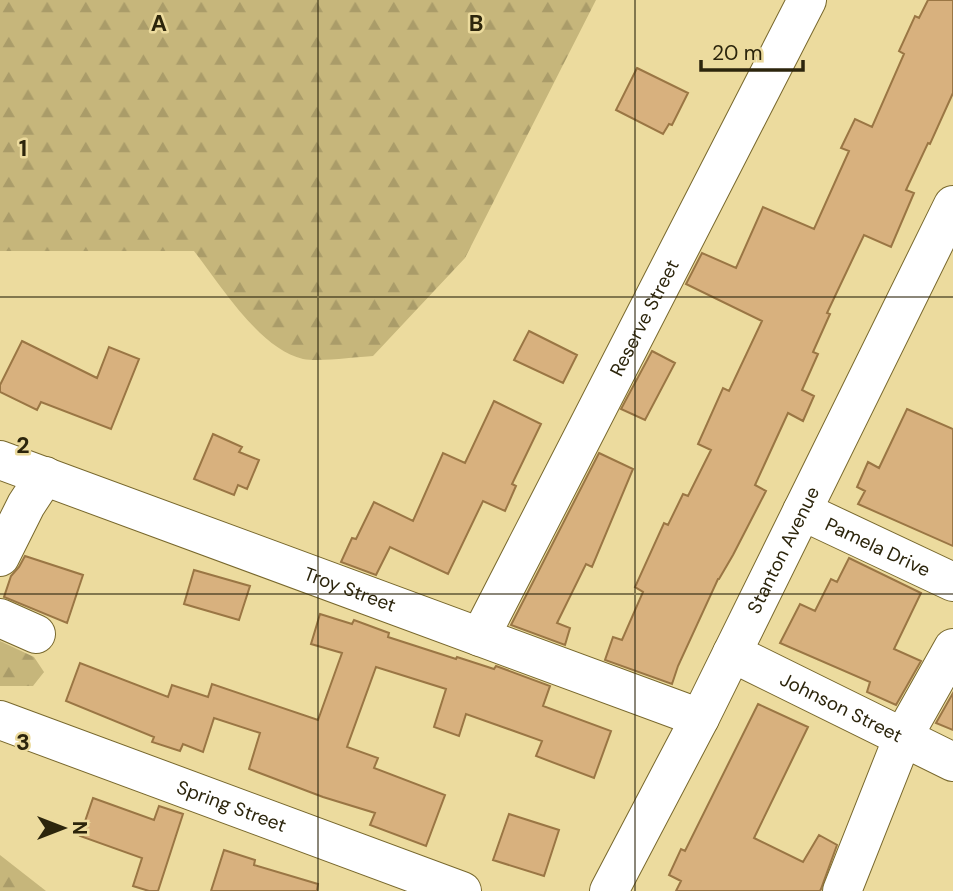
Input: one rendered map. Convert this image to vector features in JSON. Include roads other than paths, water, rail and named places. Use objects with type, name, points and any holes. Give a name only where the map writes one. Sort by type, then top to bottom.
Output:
[{"type":"street","name":"Reserve Street","points":[[480,637],[807,0]]},
{"type":"street","name":"Stanton Avenue","points":[[609,891],[700,718],[953,205]]},
{"type":"street","name":"Troy Street","points":[[0,460],[700,718]]},
{"type":"street","points":[[0,556],[26,505],[45,477]]},
{"type":"street","name":"Pamela Drive","points":[[802,511],[953,582]]},
{"type":"street","points":[[0,618],[36,634]]},
{"type":"street","points":[[842,891],[903,737],[953,648]]},
{"type":"street","name":"Johnson Street","points":[[732,653],[953,762]]},
{"type":"street","name":"Spring Street","points":[[0,720],[463,891]]}]
